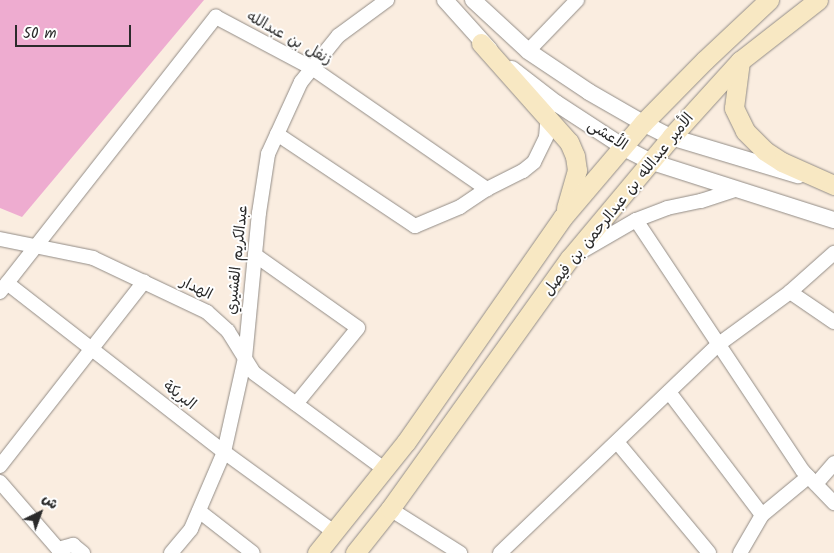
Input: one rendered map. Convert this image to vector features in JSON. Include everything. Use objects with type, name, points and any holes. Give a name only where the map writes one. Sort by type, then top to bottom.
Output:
[{"type":"main road","name":"الأمير عبدالله بن عبدالرحمن بن فيصل","points":[[317,553],[406,442],[563,217],[643,124],[705,60],[769,0]]},
{"type":"main road","name":"الأمير عبدالله بن عبدالرحمن بن فيصل","points":[[355,553],[390,509],[570,258],[671,137],[740,61],[818,0]]},
{"type":"main road","points":[[481,43],[549,117],[569,142],[575,156],[577,170],[563,217]]},
{"type":"main road","points":[[740,61],[734,108],[745,131],[764,151],[782,162],[834,185]]},
{"type":"street","name":"عبدالكريم القشيري","points":[[171,553],[192,530],[224,452],[245,358],[255,255],[268,154],[301,82],[338,36],[387,0]]},
{"type":"street","name":"الأعشى","points":[[445,0],[481,43],[544,95],[652,162],[834,220]]},
{"type":"street","name":"الأعشى","points":[[473,0],[528,51],[589,92],[643,124],[671,137],[737,159],[834,185]]},
{"type":"street","points":[[528,51],[577,0]]},
{"type":"street","name":"زنفل بن عبدالله","points":[[35,246],[216,17],[312,68],[487,189]]},
{"type":"street","points":[[277,134],[415,226],[460,207],[487,189],[523,171],[534,162],[546,137],[549,117],[544,95]]},
{"type":"street","points":[[570,258],[636,220],[667,208],[700,201],[735,190]]},
{"type":"street","points":[[636,220],[812,481],[834,503]]},
{"type":"street","name":"الهدار","points":[[0,239],[93,258],[208,312],[228,331],[254,373],[384,469]]},
{"type":"street","points":[[4,287],[35,246]]},
{"type":"street","points":[[500,553],[719,344],[790,292],[834,253]]},
{"type":"street","points":[[255,255],[358,328],[296,404]]},
{"type":"street","points":[[0,466],[144,282]]},
{"type":"street","name":"البريكة","points":[[4,287],[92,348],[224,452],[334,532]]},
{"type":"street","points":[[790,292],[834,322]]},
{"type":"street","points":[[669,392],[762,515]]},
{"type":"street","points":[[616,442],[709,553]]},
{"type":"street","points":[[740,553],[762,515],[812,481],[834,463]]},
{"type":"street","points":[[0,482],[58,549],[73,545],[83,553]]},
{"type":"street","points":[[390,509],[460,553]]},
{"type":"street","points":[[199,510],[253,553]]},
{"type":"building","points":[[0,0],[204,0],[22,217],[0,208]]}]
